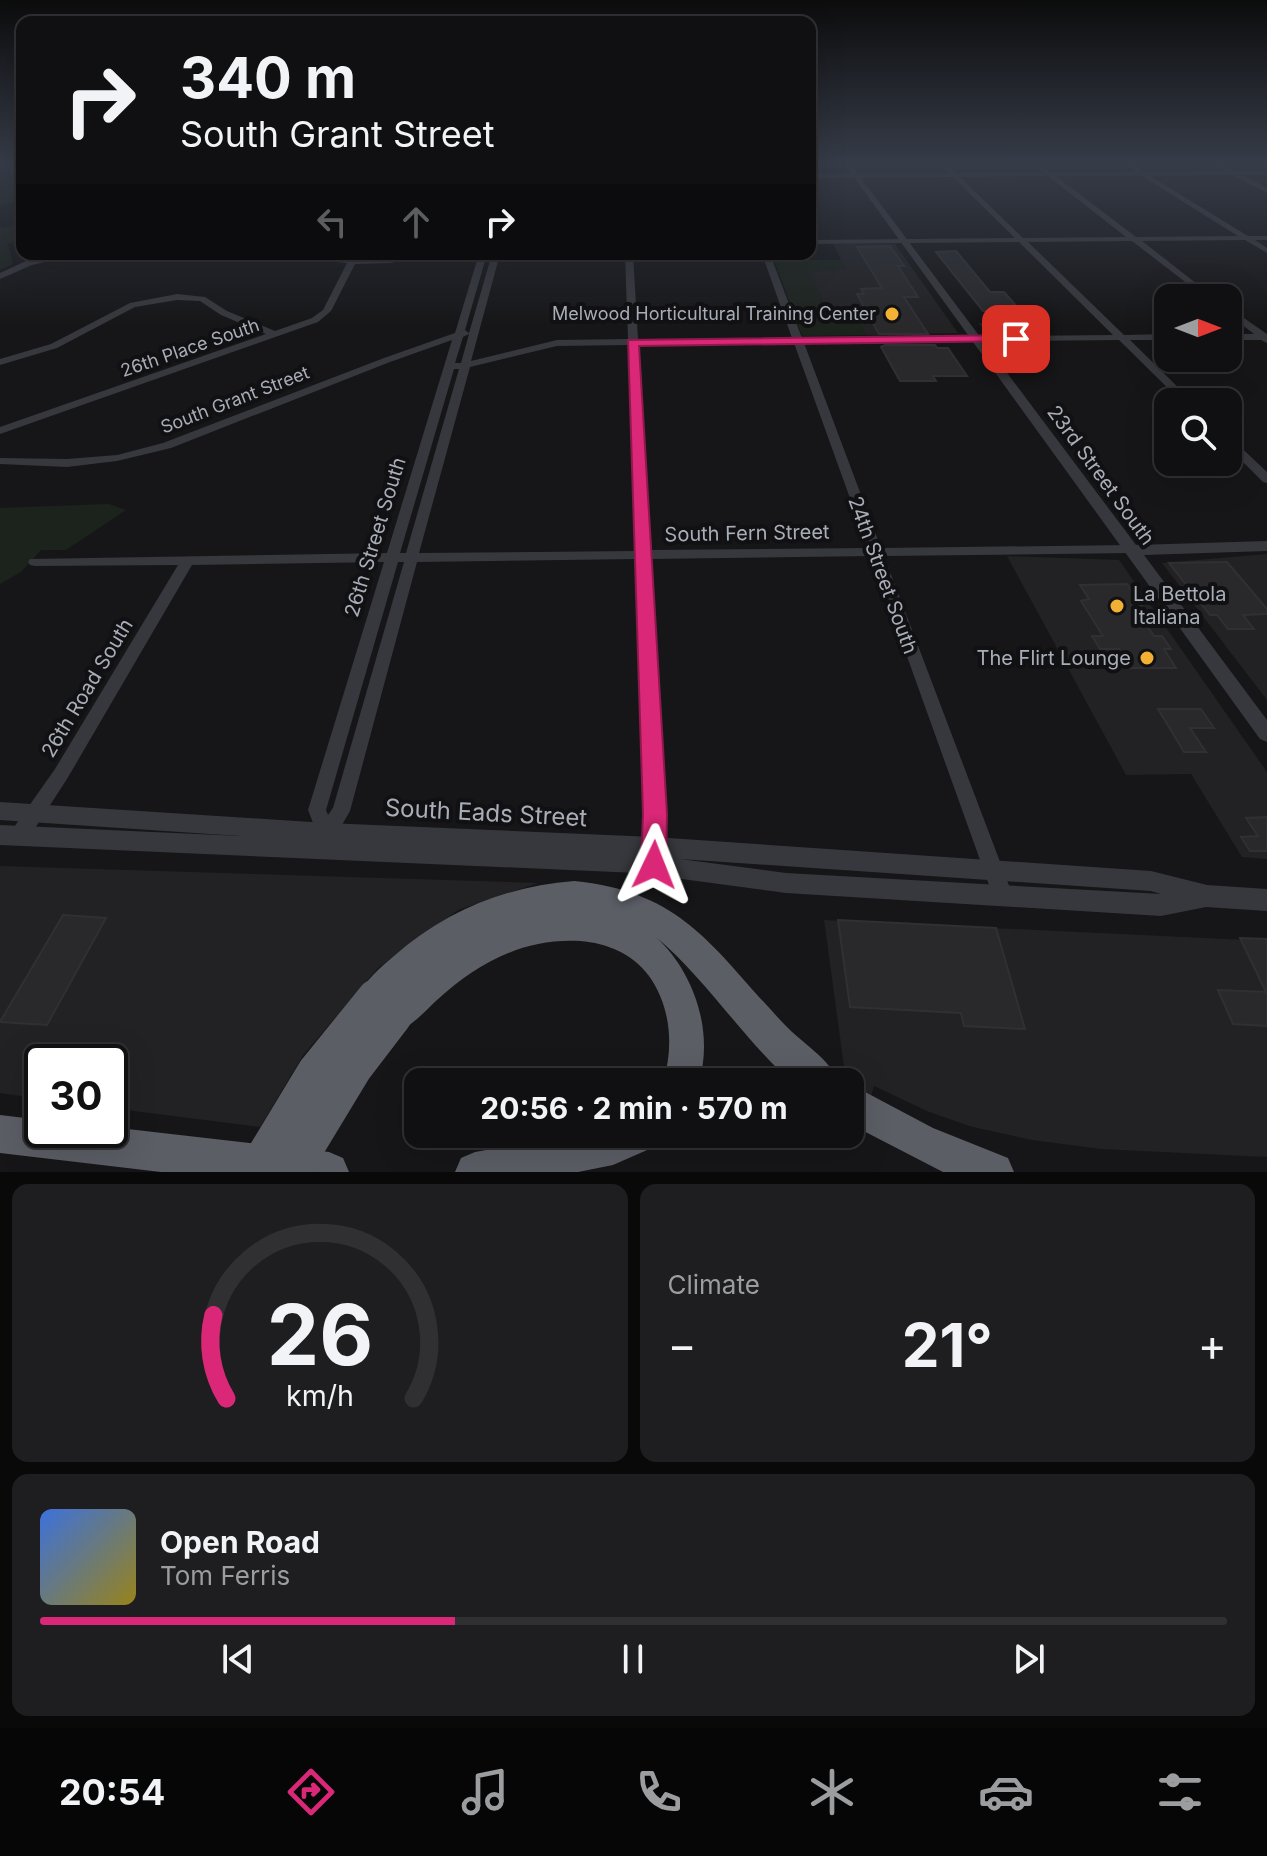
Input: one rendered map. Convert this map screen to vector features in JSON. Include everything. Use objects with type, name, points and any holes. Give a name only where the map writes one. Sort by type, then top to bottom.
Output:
[{"type":"highway","points":[[292,1172],[355,1068],[384,1007],[425,951],[448,935],[492,913],[552,897],[606,898],[641,909],[676,932],[758,1022],[806,1068]]},
{"type":"highway","points":[[254,1172],[315,1071],[384,1007],[486,945],[534,928],[596,926],[614,930],[648,950],[673,983],[687,1026],[685,1068]]},
{"type":"highway","points":[[864,1111],[910,1139],[994,1172]]},
{"type":"highway","points":[[0,1134],[329,1172]]},
{"type":"highway","points":[[475,1172],[602,1148]]},
{"type":"street","name":"23rd Street South","points":[[886,217],[1267,734]]},
{"type":"street","points":[[998,217],[1174,388]]},
{"type":"street","points":[[1104,217],[1192,284]]},
{"type":"street","points":[[1213,217],[1267,251]]},
{"type":"street","points":[[816,242],[1267,238]]},
{"type":"street","points":[[0,276],[44,260]]},
{"type":"street","name":"26th Place South","points":[[0,431],[315,320],[327,311],[353,260]]},
{"type":"street","name":"26th Street South","points":[[324,841],[341,811],[465,366],[467,333],[482,260]]},
{"type":"street","name":"26th Street South","points":[[324,841],[317,810],[449,367],[467,333],[494,260]]},
{"type":"street","points":[[629,260],[654,856]]},
{"type":"street","name":"24th Street South","points":[[768,260],[1003,896]]},
{"type":"street","points":[[0,362],[54,346],[117,311],[150,300],[177,297],[202,299],[224,313],[276,335]]},
{"type":"street","points":[[1242,320],[1266,338]]},
{"type":"street","name":"South Grant Street","points":[[0,461],[67,463],[117,458],[167,446],[467,333]]},
{"type":"street","points":[[449,367],[465,366],[539,345],[1154,337]]},
{"type":"street","points":[[1242,337],[1266,338]]},
{"type":"street","points":[[1242,455],[1267,479]]},
{"type":"street","name":"South Fern Street","points":[[35,562],[1267,546]]},
{"type":"street","name":"26th Road South","points":[[10,835],[35,814],[188,560]]},
{"type":"street","name":"South Eads Street","points":[[0,811],[324,841]]},
{"type":"street","name":"South Eads Street","points":[[10,835],[324,841],[993,871],[1151,881],[1207,896],[1267,900]]},
{"type":"street","name":"South Eads Street","points":[[654,856],[770,882],[1161,905],[1207,896]]},
{"type":"shaded area","points":[[16,225],[16,241],[8,244],[13,264],[0,270],[0,228]]},
{"type":"shaded area","points":[[833,244],[895,244],[958,333],[866,335],[856,315],[828,315],[809,271],[845,268]]},
{"type":"shaded area","points":[[774,260],[841,260],[846,268],[810,272],[828,315],[856,315],[866,335],[802,336]]},
{"type":"shaded area","points":[[978,323],[1037,323],[1049,336],[987,334]]},
{"type":"shaded area","points":[[109,504],[126,510],[66,550],[41,550],[21,572],[0,584],[0,508]]},
{"type":"shaded area","points":[[1267,554],[1267,700],[1162,563]]},
{"type":"shaded area","points":[[1007,556],[1119,560],[1267,772],[1267,859],[1242,857],[1191,774],[1126,775]]},
{"type":"shaded area","points":[[0,866],[538,883],[458,910],[378,968],[304,1054],[260,1127],[128,1110],[128,1044],[24,1044],[24,1096],[0,1093]]},
{"type":"shaded area","points":[[824,920],[1267,941],[1267,1157],[1101,1149],[1032,1140],[969,1126],[927,1111],[874,1086],[871,1096],[864,1092],[864,1068],[844,1068]]},
{"type":"building","points":[[890,246],[904,266],[898,266],[918,297],[904,297],[928,334],[879,334],[857,294],[864,294],[861,289],[882,288],[857,247]]},
{"type":"building","points":[[956,251],[990,292],[1004,292],[1021,311],[983,311],[936,252]]},
{"type":"building","points":[[881,347],[948,348],[967,376],[933,376],[936,381],[900,381]]},
{"type":"building","points":[[1227,562],[1267,609],[1267,614],[1243,615],[1254,629],[1228,629],[1217,615],[1210,615],[1169,563]]},
{"type":"building","points":[[1127,584],[1146,612],[1138,612],[1154,636],[1162,636],[1171,649],[1164,649],[1176,668],[1130,668],[1119,649],[1100,649],[1092,636],[1103,636],[1081,601],[1089,599],[1080,585]]},
{"type":"building","points":[[1158,709],[1201,709],[1214,728],[1190,728],[1206,752],[1184,752]]},
{"type":"building","points":[[1267,817],[1267,851],[1250,851],[1241,837],[1258,836],[1246,818]]},
{"type":"building","points":[[63,915],[106,918],[47,1025],[0,1022]]},
{"type":"building","points":[[838,920],[996,928],[1025,1029],[964,1026],[961,1013],[850,1007]]},
{"type":"building","points":[[1240,938],[1267,939],[1267,1026],[1233,1024],[1218,990],[1266,992]]},
{"type":"place","name":"Melwood Horticultural Training Center","points":[[892,314]]},
{"type":"place","name":"La Bettola Italiana","points":[[1117,606]]},
{"type":"place","name":"The Flirt Lounge","points":[[1147,658]]},
{"type":"route","points":[[654,865],[655,814],[633,342],[1016,339]]}]
